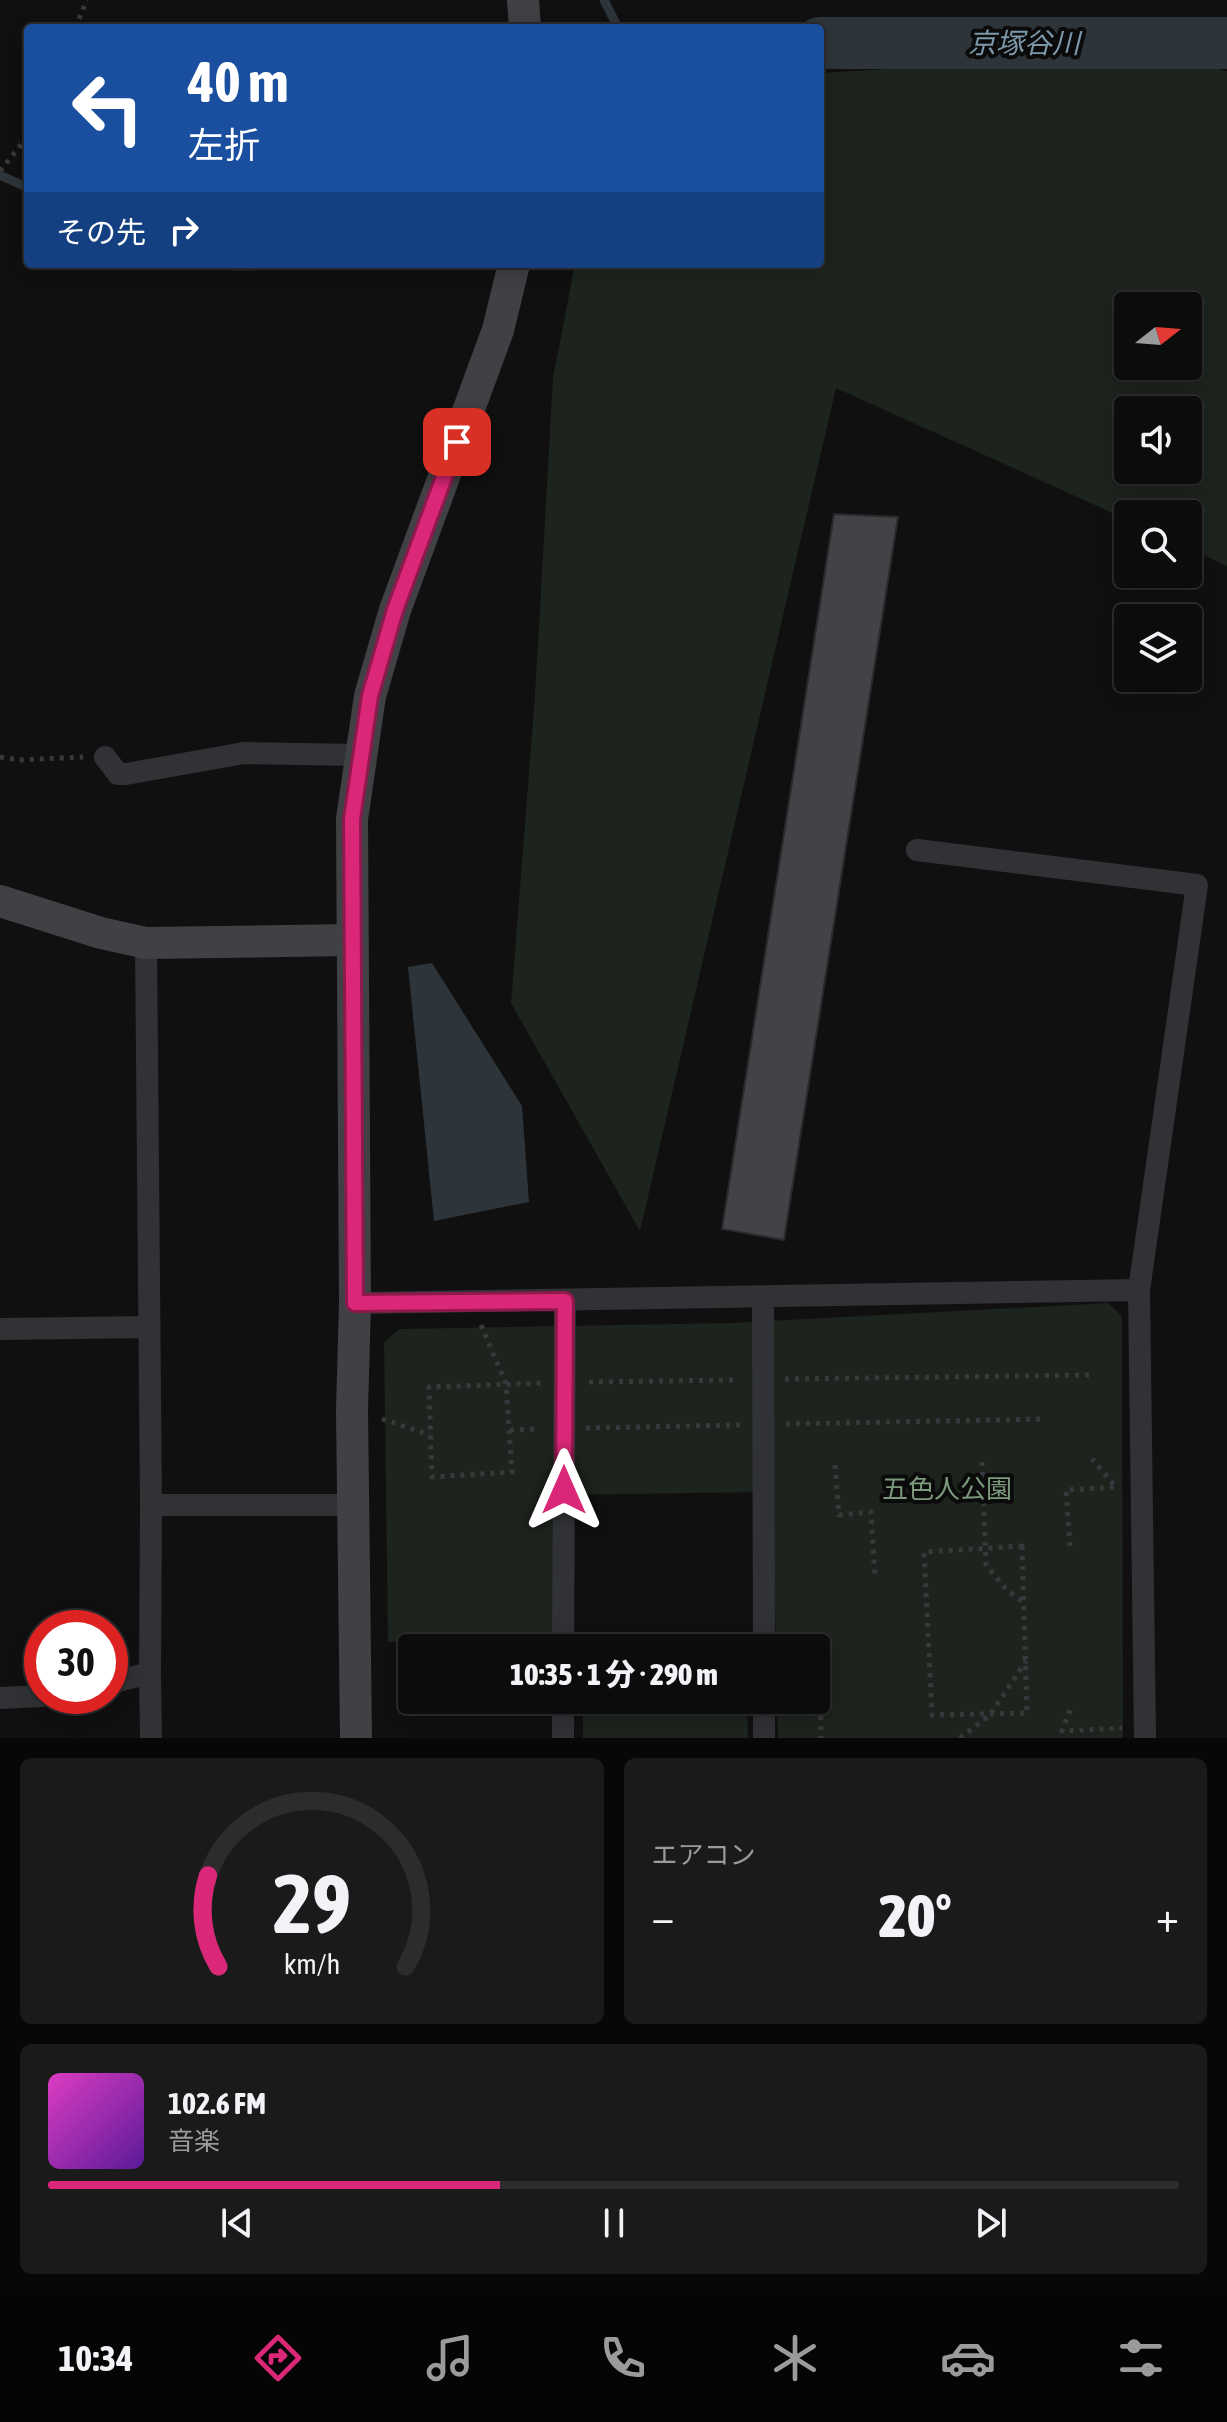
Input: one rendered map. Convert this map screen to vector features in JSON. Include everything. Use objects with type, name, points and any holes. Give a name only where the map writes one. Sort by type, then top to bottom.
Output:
[{"type":"street","points":[[523,0],[525,24]]},
{"type":"street","points":[[356,1738],[352,1410],[355,1303],[352,819],[370,696],[395,610],[498,330],[513,268]]},
{"type":"street","points":[[105,757],[118,774],[126,774],[244,753],[360,755]]},
{"type":"street","points":[[917,850],[1197,885],[1139,1290],[1145,1733]]},
{"type":"street","points":[[0,901],[101,933],[146,943],[351,940]]},
{"type":"street","points":[[146,943],[151,1738]]},
{"type":"street","points":[[355,1303],[1139,1290]]},
{"type":"street","points":[[763,1297],[764,1634]]},
{"type":"street","points":[[563,1634],[565,1301]]},
{"type":"street","points":[[0,1329],[149,1327]]},
{"type":"street","points":[[151,1505],[354,1505]]},
{"type":"street","points":[[128,1678],[150,1673]]},
{"type":"street","points":[[0,1698],[24,1697]]},
{"type":"street","points":[[563,1714],[563,1738]]},
{"type":"street","points":[[764,1714],[764,1738]]},
{"type":"path","points":[[77,24],[87,0]]},
{"type":"path","points":[[0,171],[24,141]]},
{"type":"path","points":[[472,1302],[506,1384],[512,1472],[432,1477],[429,1387],[506,1384],[554,1383]]},
{"type":"path","points":[[775,1380],[1092,1375]]},
{"type":"path","points":[[585,1382],[744,1380]]},
{"type":"path","points":[[352,1410],[430,1435]]},
{"type":"path","points":[[1070,1546],[1066,1490],[1116,1487],[1092,1459]]},
{"type":"path","points":[[982,1462],[986,1565],[1007,1590],[1024,1603]]},
{"type":"path","points":[[835,1465],[839,1515],[871,1512],[875,1578]]},
{"type":"path","points":[[1022,1546],[1027,1713],[932,1715],[924,1552],[985,1547],[1022,1546]]},
{"type":"path","points":[[960,1738],[990,1715],[1026,1660]]},
{"type":"path","points":[[1070,1710],[1062,1734],[1145,1733]]},
{"type":"path","points":[[821,1714],[821,1738]]},
{"type":"green space","points":[[1150,54],[1227,71],[1227,566],[1202,554],[1202,500],[1114,500],[1114,514],[836,388],[640,1231],[511,1003],[535,696],[553,378],[574,268],[824,268],[824,73]]},
{"type":"green space","name":"五色人公園","points":[[1108,1303],[1122,1316],[1123,1738],[778,1738],[777,1714],[830,1714],[830,1634],[776,1634],[772,1492],[555,1495],[553,1634],[398,1634],[398,1642],[388,1642],[384,1342],[400,1329],[731,1323]]},
{"type":"green space","points":[[583,1714],[747,1714],[748,1738],[583,1738]]},
{"type":"shaded area","points":[[432,963],[522,1106],[529,1202],[434,1221],[408,967]]},
{"type":"building","points":[[834,514],[898,517],[784,1240],[722,1229]]},
{"type":"waterway","points":[[604,0],[616,24]]},
{"type":"waterway","name":"京塚谷川","points":[[824,43],[1227,43]]},
{"type":"waterway","name":"京塚谷川","points":[[0,175],[24,186]]},
{"type":"route","points":[[457,442],[395,610],[370,696],[352,819],[355,1303],[565,1301],[564,1490]]}]
